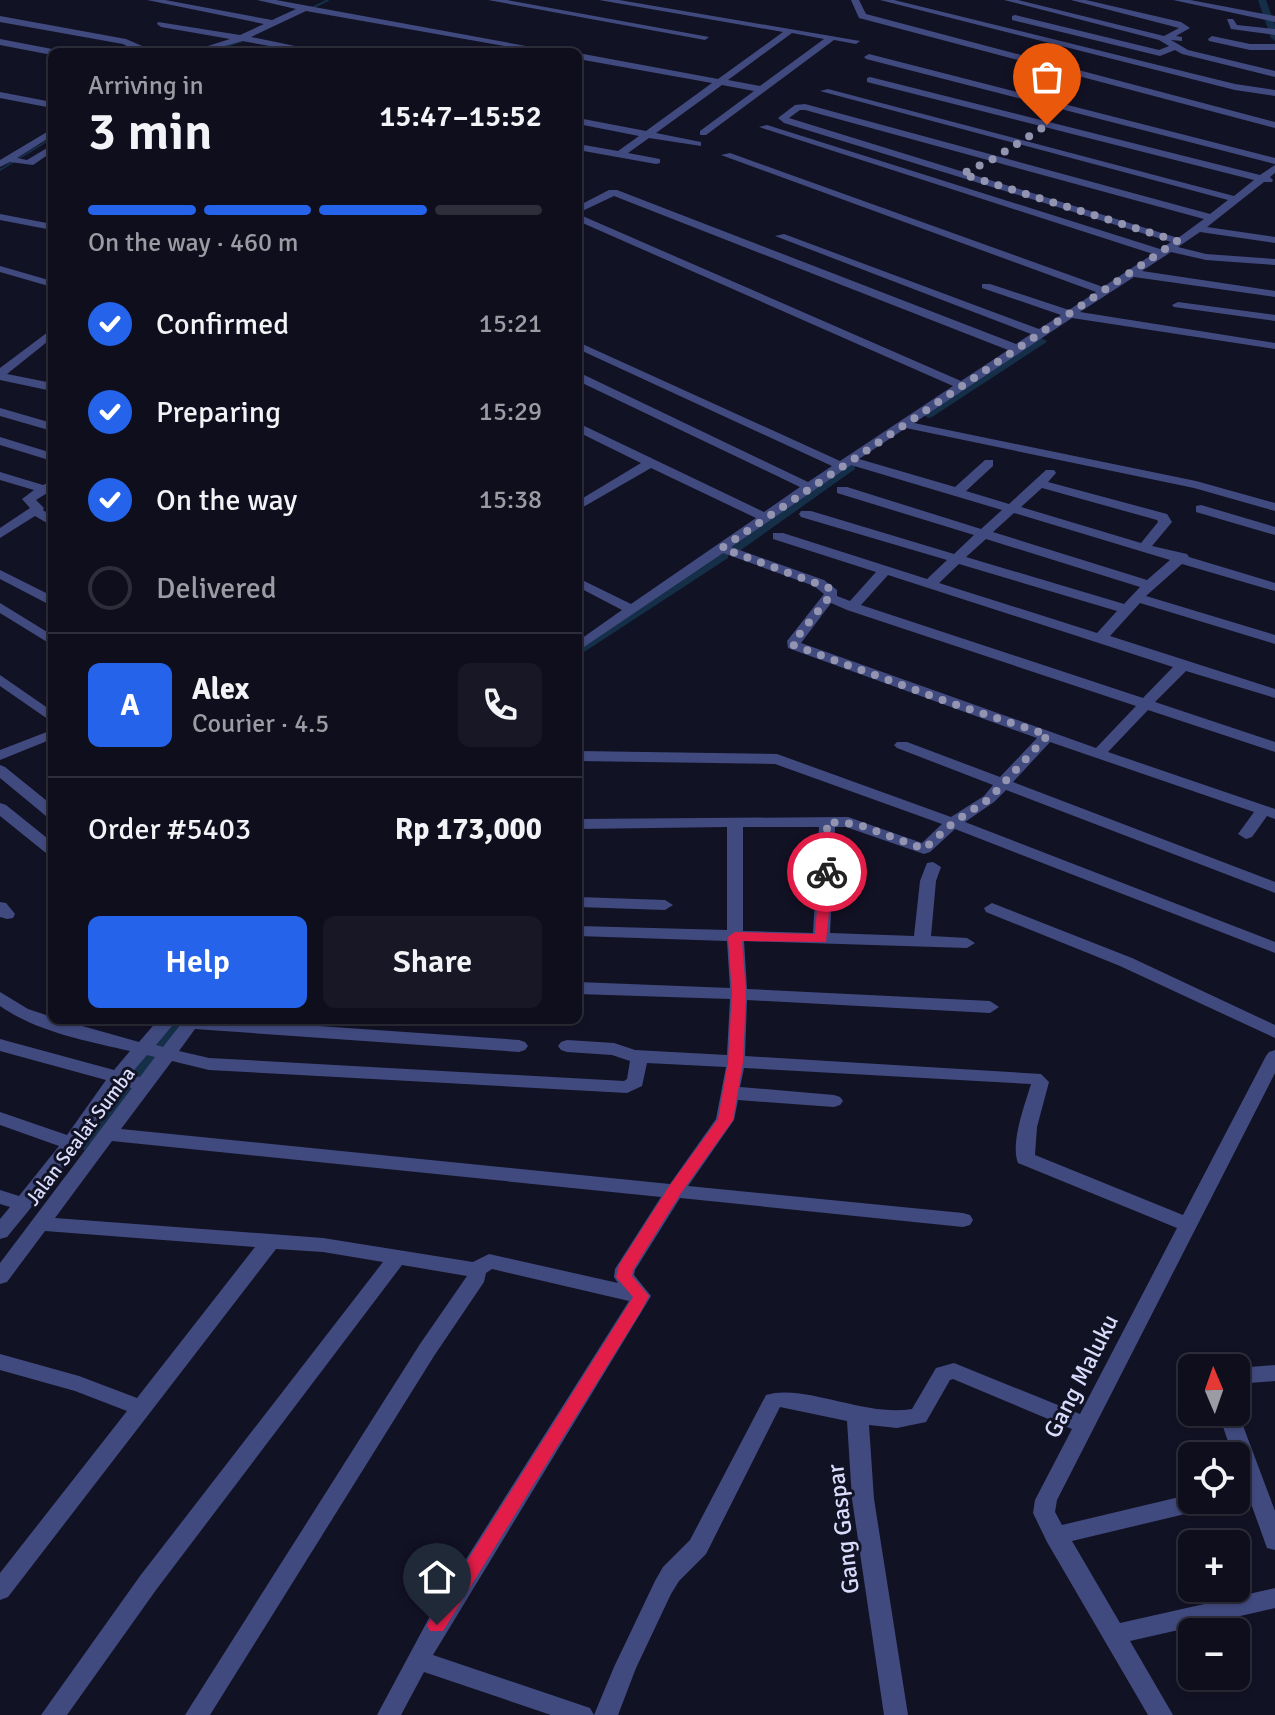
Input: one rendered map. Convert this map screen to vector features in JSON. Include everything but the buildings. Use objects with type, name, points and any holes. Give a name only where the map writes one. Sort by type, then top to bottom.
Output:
[{"type":"street","points":[[151,0],[273,23]]},
{"type":"street","points":[[261,0],[532,48]]},
{"type":"street","points":[[492,0],[705,37]]},
{"type":"street","points":[[603,0],[856,41]]},
{"type":"street","points":[[855,0],[859,14],[868,18],[1275,125]]},
{"type":"street","points":[[884,0],[1235,87],[1275,93]]},
{"type":"street","points":[[1008,0],[1162,38],[1185,52],[1275,74]]},
{"type":"street","points":[[1075,0],[1178,24],[1186,28],[1168,36],[1262,60]]},
{"type":"street","points":[[1177,0],[1275,19]]},
{"type":"street","points":[[213,48],[247,39],[273,23],[312,7]]},
{"type":"street","points":[[1015,18],[1160,53],[1177,46]]},
{"type":"street","points":[[0,19],[126,42],[135,48]]},
{"type":"street","points":[[1230,21],[1234,27],[1272,32]]},
{"type":"street","points":[[161,24],[297,48]]},
{"type":"street","points":[[619,155],[791,30]]},
{"type":"street","points":[[703,133],[832,37]]},
{"type":"street","points":[[1212,39],[1250,47],[1274,47]]},
{"type":"street","points":[[0,42],[48,51]]},
{"type":"street","points":[[582,57],[761,89]]},
{"type":"street","points":[[869,57],[1275,161]]},
{"type":"street","points":[[870,80],[1275,181]]},
{"type":"street","points":[[825,91],[1235,199]]},
{"type":"street","points":[[0,95],[48,104]]},
{"type":"street","points":[[1168,247],[962,174],[785,120],[798,107],[805,107],[1211,218]]},
{"type":"street","points":[[962,174],[993,159],[1073,108]]},
{"type":"street","points":[[582,122],[698,144]]},
{"type":"street","points":[[764,127],[1168,247],[1206,257],[1275,262]]},
{"type":"street","points":[[9,158],[48,134]]},
{"type":"street","points":[[582,148],[656,161]]},
{"type":"street","points":[[9,158],[31,162],[48,151]]},
{"type":"street","points":[[726,155],[1104,291]]},
{"type":"street","points":[[582,644],[1015,348],[1198,229],[1275,168]]},
{"type":"street","points":[[582,208],[613,192],[1015,348]]},
{"type":"street","points":[[0,217],[48,226]]},
{"type":"street","points":[[582,219],[961,385]]},
{"type":"street","points":[[1198,229],[1275,240]]},
{"type":"street","points":[[780,236],[1038,333]]},
{"type":"street","points":[[0,269],[48,283]]},
{"type":"street","points":[[1131,273],[1275,294]]},
{"type":"street","points":[[986,286],[1070,314],[1275,346]]},
{"type":"street","points":[[1178,305],[1275,318]]},
{"type":"street","points":[[0,375],[48,335]]},
{"type":"street","points":[[582,348],[636,388],[809,487]]},
{"type":"street","points":[[0,375],[48,386]]},
{"type":"street","points":[[582,377],[636,388],[845,463],[957,492],[1275,587]]},
{"type":"street","points":[[0,412],[48,426]]},
{"type":"street","points":[[903,424],[1196,485],[1275,507]]},
{"type":"street","points":[[582,429],[766,518]]},
{"type":"street","points":[[0,441],[48,456]]},
{"type":"street","points":[[582,504],[650,463]]},
{"type":"street","points":[[957,492],[989,463]]},
{"type":"street","points":[[0,476],[48,487]]},
{"type":"street","points":[[928,585],[1044,478],[1162,517],[1165,522],[1144,547]]},
{"type":"street","points":[[0,534],[35,510],[38,506],[28,499],[48,487]]},
{"type":"street","points":[[842,490],[1149,585]]},
{"type":"street","points":[[1201,509],[1275,531]]},
{"type":"street","points":[[35,510],[48,519]]},
{"type":"street","points":[[806,514],[1125,609]]},
{"type":"street","points":[[778,536],[1275,694]]},
{"type":"street","points":[[722,548],[829,588],[832,593],[793,645],[951,703],[1269,812],[1246,834]]},
{"type":"street","points":[[1098,637],[1149,585],[1182,557]]},
{"type":"street","points":[[852,607],[885,570]]},
{"type":"street","points":[[0,574],[48,600]]},
{"type":"street","points":[[582,584],[632,610]]},
{"type":"street","points":[[829,597],[1275,747]]},
{"type":"street","points":[[1138,598],[1275,640]]},
{"type":"street","points":[[0,607],[48,638]]},
{"type":"street","points":[[1100,752],[1184,666]]},
{"type":"street","points":[[0,679],[48,715]]},
{"type":"street","points":[[582,824],[857,824],[924,849],[1006,782],[1048,735]]},
{"type":"street","points":[[0,755],[48,736]]},
{"type":"street","points":[[902,745],[1006,782],[1275,888]]},
{"type":"street","points":[[582,756],[777,759],[953,823],[1275,948]]},
{"type":"street","points":[[0,770],[48,810]]},
{"type":"street","points":[[0,808],[48,847]]},
{"type":"street","points":[[641,1296],[624,1277],[625,1269],[725,1120],[731,1093],[736,1062],[739,993],[735,937],[735,822]]},
{"type":"street","points":[[821,939],[827,822]]},
{"type":"street","points":[[922,941],[928,881],[933,867]]},
{"type":"street","points":[[582,902],[665,905]]},
{"type":"street","points":[[992,908],[1102,952],[1275,1032]]},
{"type":"street","points":[[582,931],[967,943]]},
{"type":"street","points":[[582,988],[990,1007]]},
{"type":"street","points":[[0,998],[22,1013],[48,1022]]},
{"type":"street","points":[[55,1024],[98,1038],[209,1064],[627,1087],[636,1082],[639,1056]]},
{"type":"street","points":[[0,1232],[70,1143],[133,1081],[155,1051],[166,1024]]},
{"type":"street","name":"Jalan Sealat Sumba","points":[[0,1277],[106,1134],[133,1081],[155,1051],[189,1024]]},
{"type":"street","points":[[219,1024],[519,1046]]},
{"type":"street","points":[[0,1045],[133,1081]]},
{"type":"street","points":[[567,1046],[611,1048],[639,1056],[1035,1078],[1040,1082],[1028,1127],[1025,1158],[1188,1225]]},
{"type":"street","name":"Gang Maluku","points":[[1161,1715],[1055,1536],[1044,1513],[1046,1500],[1275,1056]]},
{"type":"street","points":[[731,1093],[834,1101]]},
{"type":"street","points":[[0,1118],[70,1143]]},
{"type":"street","points":[[106,1134],[963,1220]]},
{"type":"street","points":[[0,1197],[23,1204]]},
{"type":"street","points":[[42,1224],[271,1241],[398,1256],[476,1270],[489,1261],[641,1296]]},
{"type":"street","points":[[0,1590],[271,1241]]},
{"type":"street","points":[[53,1715],[148,1583],[398,1256]]},
{"type":"street","points":[[197,1715],[419,1362],[477,1277],[476,1270]]},
{"type":"street","points":[[389,1715],[418,1660],[641,1296]]},
{"type":"street","points":[[0,1362],[79,1384],[141,1408]]},
{"type":"street","points":[[606,1715],[663,1588],[671,1574],[698,1547],[773,1401],[780,1399],[858,1416],[897,1420],[919,1416],[943,1374],[954,1371],[1085,1425]]},
{"type":"street","points":[[1250,1375],[1275,1373]]},
{"type":"street","name":"Gang Gaspar","points":[[858,1416],[863,1499],[896,1715]]},
{"type":"street","points":[[1250,1498],[1275,1541]]},
{"type":"street","points":[[1055,1536],[1178,1507]]},
{"type":"street","points":[[1115,1634],[1275,1598]]},
{"type":"street","points":[[418,1660],[536,1707],[582,1715]]},
{"type":"waterway","points":[[312,8],[328,0]]},
{"type":"waterway","points":[[1262,0],[1275,38]]},
{"type":"waterway","points":[[220,48],[242,41]]},
{"type":"waterway","points":[[0,170],[48,140]]},
{"type":"waterway","points":[[928,414],[1041,341]]},
{"type":"waterway","points":[[736,547],[851,466]]},
{"type":"waterway","points":[[582,649],[723,555]]},
{"type":"waterway","points":[[78,1145],[179,1024]]},
{"type":"way so far","points":[[827,872],[827,822],[857,824],[915,847],[927,848],[953,823],[989,799],[1048,735],[793,645],[831,595],[829,588],[722,548],[1177,241],[962,174],[993,159],[1047,125]]},
{"type":"route","points":[[437,1625],[635,1307],[641,1296],[624,1277],[625,1269],[725,1120],[736,1062],[739,993],[735,937],[821,939],[827,872]]}]
